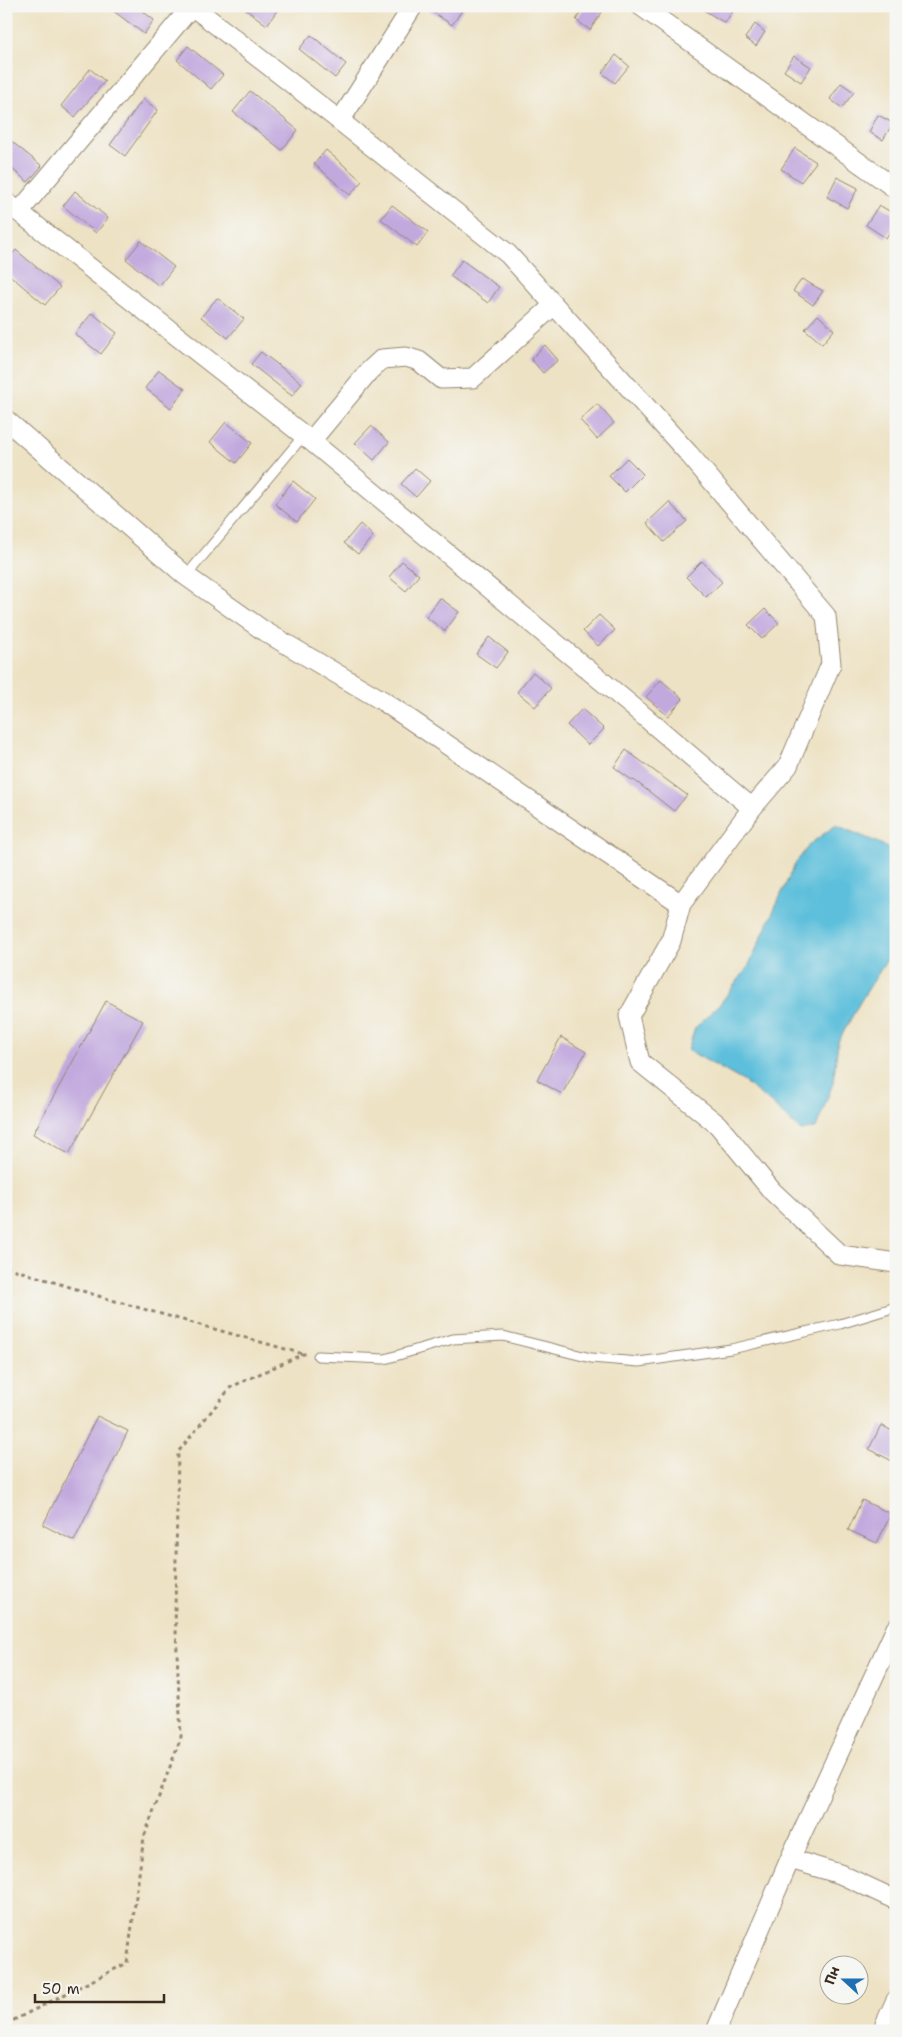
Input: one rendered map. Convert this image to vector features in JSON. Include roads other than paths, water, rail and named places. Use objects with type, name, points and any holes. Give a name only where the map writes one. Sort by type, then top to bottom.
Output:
[{"type":"street","points":[[752,808],[632,706],[308,438],[12,207],[192,6],[508,254],[689,454],[826,616],[831,664],[788,766],[752,808],[681,904],[671,940],[629,1016],[640,1062],[718,1125],[772,1192],[840,1256],[896,1263]]},
{"type":"street","points":[[340,122],[413,6]]},
{"type":"street","points":[[640,6],[896,189]]},
{"type":"street","points":[[308,438],[382,359],[406,357],[419,361],[441,379],[473,378],[554,305]]},
{"type":"street","points":[[6,420],[186,576],[264,632],[383,701],[681,904]]},
{"type":"street","points":[[716,2031],[790,1859],[896,1628]]},
{"type":"street","points":[[790,1859],[840,1874],[896,1900]]},
{"type":"street","points":[[882,2031],[896,2000]]},
{"type":"lane","points":[[186,576],[308,438]]},
{"type":"lane","points":[[318,1356],[385,1359],[453,1339],[503,1336],[591,1358],[639,1362],[731,1349],[840,1324],[896,1307]]},
{"type":"water","points":[[836,825],[881,844],[896,854],[895,947],[860,1002],[838,1042],[833,1083],[816,1128],[801,1131],[769,1101],[743,1081],[688,1050],[695,1028],[720,1004],[748,967],[795,864],[810,844]]}]
